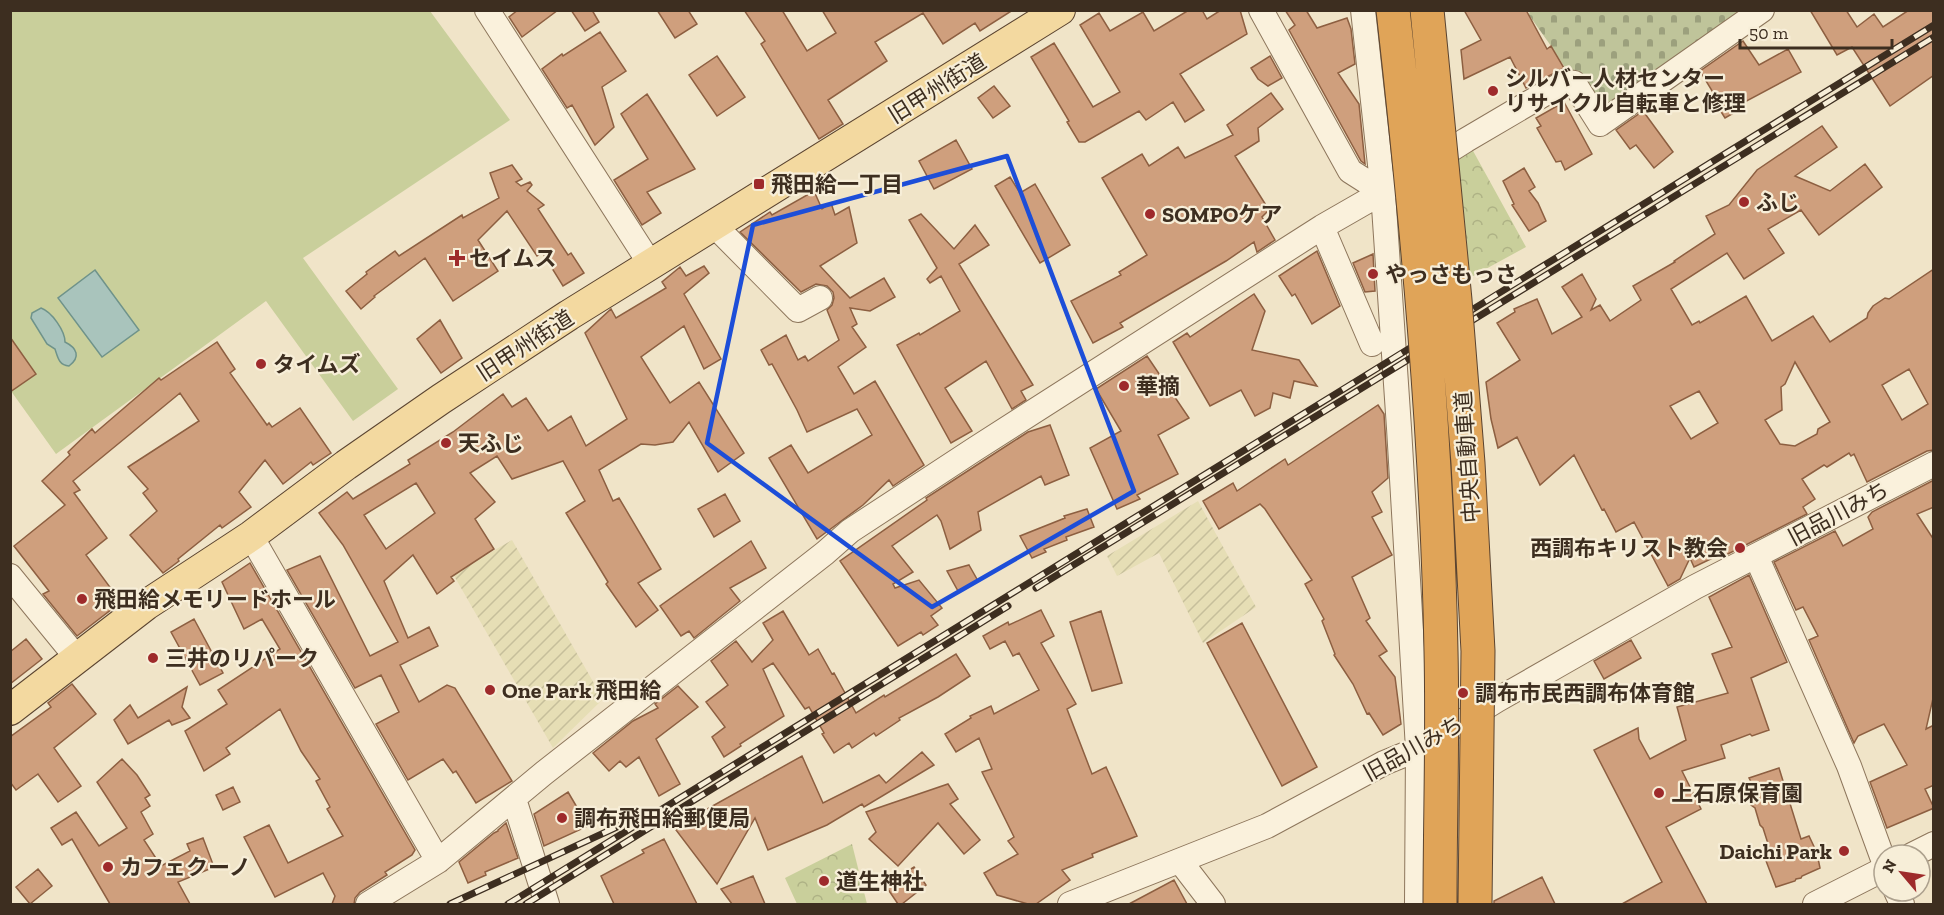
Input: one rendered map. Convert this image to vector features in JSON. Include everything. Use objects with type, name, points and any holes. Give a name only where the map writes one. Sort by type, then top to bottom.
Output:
[{"type":"highway","name":"中央自動車道","points":[[1393,10],[1406,132],[1433,463],[1441,651],[1440,904]]},
{"type":"highway","name":"中央自動車道","points":[[1428,10],[1457,323],[1478,640],[1475,904]]},
{"type":"main road","name":"旧甲州街道","points":[[10,710],[146,605],[251,536],[346,465],[441,399],[569,315],[714,225],[1028,19],[1060,10]]},
{"type":"street","points":[[487,10],[651,265]]},
{"type":"street","points":[[1261,10],[1350,171],[1383,192]]},
{"type":"street","points":[[1363,10],[1383,192],[1400,428],[1418,749],[1417,904]]},
{"type":"street","points":[[368,904],[438,861],[850,531],[975,449],[1322,228],[1566,82],[1574,83],[1600,124],[1762,10]]},
{"type":"street","points":[[714,225],[798,310],[820,298]]},
{"type":"street","points":[[1322,228],[1372,345]]},
{"type":"street","name":"旧品川みち","points":[[1070,904],[1268,826],[1384,763],[1418,749],[1539,676],[1695,587],[1934,464]]},
{"type":"street","points":[[251,536],[438,861]]},
{"type":"street","points":[[1756,556],[1849,766],[1877,843]]},
{"type":"street","points":[[10,576],[77,658]]},
{"type":"street","points":[[514,799],[548,904]]},
{"type":"street","points":[[1180,861],[1213,904]]},
{"type":"street","points":[[1815,904],[1872,875]]},
{"type":"highlighted area","points":[[1007,156],[1134,491],[932,607],[707,443],[753,225]]},
{"type":"shaded area","points":[[1198,501],[1256,607],[1203,643],[1159,553],[1117,576],[1107,556]]},
{"type":"shaded area","points":[[512,540],[603,699],[553,748],[453,574]]},
{"type":"green space","points":[[1530,10],[1750,11],[1595,114],[1529,15]]},
{"type":"green space","points":[[10,11],[430,11],[510,120],[303,258],[398,389],[353,421],[266,301],[56,454],[11,391]]},
{"type":"green space","points":[[1472,149],[1526,247],[1407,312],[1394,201]]},
{"type":"green space","points":[[852,844],[867,904],[797,904],[785,878]]},
{"type":"water","points":[[95,270],[139,330],[102,357],[58,298]]},
{"type":"water","points":[[41,308],[53,318],[63,333],[65,342],[75,350],[75,359],[69,366],[61,363],[55,349],[47,344],[31,318],[32,313]]},
{"type":"building","points":[[518,10],[558,10],[522,37],[509,17]]},
{"type":"building","points":[[571,10],[592,10],[599,22],[585,31]]},
{"type":"building","points":[[657,10],[688,10],[697,24],[675,38]]},
{"type":"building","points":[[744,10],[782,10],[807,51],[836,33],[822,10],[1013,10],[980,31],[975,23],[943,44],[923,13],[875,42],[887,61],[828,100],[843,124],[819,139],[761,44],[765,41]]},
{"type":"building","points":[[1189,10],[1202,10],[1207,19],[1221,10],[1240,10],[1247,34],[1180,74],[1204,110],[1185,122],[1173,102],[1146,120],[1139,111],[1085,142],[1079,142],[1031,57],[1054,43],[1093,107],[1120,92],[1080,25],[1099,13],[1110,31],[1143,12],[1154,31]]},
{"type":"building","points":[[1285,10],[1306,10],[1317,28],[1347,18],[1351,29],[1355,64],[1338,73],[1359,104],[1365,164],[1361,161],[1289,30],[1295,25]]},
{"type":"building","points":[[1464,10],[1526,10],[1547,49],[1551,46],[1564,68],[1526,88],[1510,57],[1464,79],[1461,50],[1481,40]]},
{"type":"building","points":[[1810,10],[1846,10],[1857,27],[1874,14],[1883,27],[1909,10],[1934,10],[1934,75],[1890,106],[1852,47],[1837,55]]},
{"type":"building","points":[[600,32],[626,71],[602,87],[614,127],[595,145],[572,105],[567,108],[542,69],[562,54],[563,56]]},
{"type":"building","points":[[1743,41],[1759,65],[1788,49],[1801,72],[1737,106],[1739,110],[1725,118],[1711,96],[1714,94],[1700,71]]},
{"type":"building","points":[[717,56],[745,97],[717,116],[689,75]]},
{"type":"building","points":[[1270,56],[1282,78],[1268,86],[1258,79],[1251,68]]},
{"type":"building","points":[[994,86],[1010,106],[993,118],[978,98]]},
{"type":"building","points":[[1271,93],[1283,109],[1258,128],[1259,141],[1235,156],[1269,210],[1262,217],[1275,240],[1257,252],[1254,242],[1120,323],[1123,327],[1093,343],[1071,301],[1121,275],[1119,272],[1147,255],[1102,178],[1142,154],[1149,166],[1178,147],[1185,158],[1233,135],[1227,125]]},
{"type":"building","points":[[647,94],[695,169],[647,192],[661,213],[642,225],[614,180],[648,159],[621,114]]},
{"type":"building","points":[[1564,102],[1592,154],[1565,170],[1561,161],[1556,162],[1537,128],[1541,126],[1536,118]]},
{"type":"building","points":[[1643,111],[1673,152],[1654,168],[1636,145],[1630,149],[1616,130]]},
{"type":"building","points":[[1822,126],[1837,147],[1795,176],[1830,191],[1865,164],[1882,187],[1819,235],[1801,210],[1768,229],[1784,253],[1744,279],[1727,253],[1671,289],[1692,325],[1699,321],[1700,323],[1746,296],[1772,341],[1813,316],[1830,342],[1867,318],[1873,306],[1885,298],[1889,299],[1934,269],[1934,450],[1927,451],[1867,482],[1854,454],[1851,456],[1849,453],[1827,467],[1824,465],[1802,479],[1815,499],[1803,507],[1807,514],[1722,557],[1721,554],[1694,567],[1690,558],[1680,579],[1668,586],[1634,522],[1616,532],[1574,455],[1540,485],[1517,437],[1498,448],[1486,382],[1520,360],[1497,323],[1515,312],[1514,309],[1537,299],[1552,334],[1582,317],[1562,287],[1582,274],[1596,299],[1591,310],[1600,305],[1610,321],[1641,300],[1633,286],[1675,262],[1715,234],[1706,216],[1729,205],[1757,170]],"holes":[[[1795,362],[1830,422],[1818,429],[1817,434],[1795,446],[1780,444],[1765,420],[1782,410],[1781,387],[1785,384]],[[1909,369],[1928,404],[1902,420],[1882,385]],[[1699,391],[1718,423],[1691,439],[1670,406]]]},
{"type":"building","points":[[956,140],[972,169],[934,189],[919,161]]},
{"type":"building","points":[[512,165],[522,179],[516,182],[521,186],[530,182],[532,185],[527,191],[544,205],[538,209],[568,255],[571,253],[584,273],[563,286],[542,252],[537,256],[507,211],[478,240],[498,271],[453,301],[425,258],[374,296],[361,309],[346,291],[367,274],[366,272],[395,251],[399,256],[462,215],[463,218],[499,198],[490,173]]},
{"type":"building","points":[[1524,168],[1535,187],[1529,191],[1538,203],[1546,221],[1529,231],[1512,205],[1514,204],[1503,181]]},
{"type":"building","points":[[1010,177],[1020,193],[1035,184],[1070,245],[1040,263],[995,186]]},
{"type":"building","points":[[814,191],[822,209],[831,203],[835,215],[849,207],[857,243],[820,266],[850,298],[884,278],[895,297],[870,311],[850,308],[857,324],[852,327],[866,347],[838,367],[854,394],[875,381],[924,465],[893,486],[889,480],[863,505],[817,539],[769,458],[791,445],[808,473],[872,435],[857,409],[807,432],[772,364],[769,365],[761,350],[786,335],[798,360],[805,356],[808,361],[839,340],[827,310],[832,305],[833,292],[827,286],[816,284],[801,292],[740,232],[770,212],[772,215]]},
{"type":"building","points":[[921,214],[954,249],[975,225],[989,245],[959,264],[1033,385],[1021,391],[1026,400],[1012,409],[986,361],[945,388],[972,431],[951,443],[897,345],[919,333],[920,335],[960,311],[941,276],[930,283],[927,279],[937,268],[909,220]]},
{"type":"building","points":[[1317,251],[1340,306],[1312,324],[1295,294],[1292,296],[1279,276]]},
{"type":"building","points":[[1373,254],[1375,291],[1365,292],[1353,263]]},
{"type":"building","points":[[704,266],[709,273],[684,294],[721,359],[704,369],[684,326],[641,357],[670,403],[699,382],[744,453],[718,472],[689,422],[673,442],[655,445],[641,444],[599,470],[613,501],[619,498],[661,569],[638,583],[658,610],[636,627],[606,584],[608,582],[566,513],[585,501],[563,461],[512,479],[497,456],[470,473],[495,502],[475,519],[494,549],[451,577],[454,581],[437,594],[413,555],[384,581],[408,638],[429,627],[438,646],[400,665],[419,702],[447,685],[455,688],[512,781],[476,803],[456,771],[453,773],[443,759],[408,780],[376,724],[399,712],[381,675],[355,688],[287,570],[320,556],[370,656],[398,642],[343,545],[319,513],[347,492],[353,499],[410,464],[408,460],[453,432],[503,394],[512,407],[526,398],[548,431],[571,416],[586,446],[627,419],[585,333],[611,309],[616,318],[666,288],[662,282],[680,267],[686,276]],"holes":[[[416,483],[435,513],[386,549],[364,515]]]},
{"type":"building","points":[[1254,294],[1265,311],[1252,350],[1299,360],[1317,386],[1294,381],[1290,398],[1273,393],[1270,408],[1255,416],[1241,390],[1210,406],[1173,342],[1187,333],[1190,337]]},
{"type":"building","points":[[440,320],[462,358],[441,373],[417,339]]},
{"type":"building","points":[[10,337],[36,374],[10,392]]},
{"type":"building","points":[[217,342],[235,369],[230,373],[267,425],[269,423],[272,427],[300,408],[331,453],[313,465],[311,462],[283,484],[265,460],[239,492],[251,507],[222,528],[220,525],[163,573],[130,535],[157,511],[143,493],[148,489],[128,467],[199,421],[180,393],[73,481],[80,490],[74,493],[107,538],[86,555],[121,602],[77,636],[43,594],[49,591],[14,546],[65,505],[42,481],[70,455],[68,452],[92,429],[95,433],[159,378],[161,380]]},
{"type":"building","points":[[1147,356],[1189,418],[1158,435],[1178,474],[1137,495],[1140,499],[1117,509],[1090,448],[1121,431],[1096,389]]},
{"type":"building","points":[[1378,405],[1384,414],[1388,478],[1372,492],[1382,512],[1372,517],[1392,555],[1352,577],[1370,618],[1366,621],[1387,651],[1379,656],[1395,677],[1401,724],[1383,735],[1369,713],[1367,714],[1353,684],[1334,655],[1322,621],[1324,619],[1305,584],[1312,580],[1265,509],[1260,504],[1219,529],[1203,501],[1233,483],[1237,491],[1285,459],[1288,465]]},
{"type":"building","points":[[1050,425],[1069,475],[1045,485],[1041,476],[978,512],[981,530],[950,549],[937,515],[892,546],[913,572],[893,584],[895,588],[919,580],[942,608],[931,616],[938,625],[923,635],[921,632],[898,646],[840,561],[927,500],[926,498],[983,461],[1028,432]]},
{"type":"building","points":[[1934,480],[1934,507],[1917,514],[1934,540],[1934,694],[1926,729],[1934,725],[1934,785],[1925,789],[1934,808],[1887,828],[1870,782],[1907,765],[1884,724],[1858,736],[1854,743],[1809,640],[1818,636],[1803,607],[1796,610],[1774,562],[1835,531],[1843,546],[1873,529],[1868,517],[1872,512]]},
{"type":"building","points":[[725,494],[740,521],[714,537],[698,509]]},
{"type":"building","points":[[1087,509],[1094,527],[1066,537],[1067,540],[1044,549],[1046,552],[1032,558],[1020,536],[1065,518],[1064,516]]},
{"type":"building","points":[[751,541],[766,568],[730,588],[740,601],[694,638],[689,631],[681,636],[660,606]]},
{"type":"building","points":[[250,563],[415,850],[412,855],[385,872],[387,875],[360,892],[354,904],[332,904],[335,896],[323,873],[275,897],[244,837],[269,825],[288,863],[343,836],[327,809],[330,807],[316,781],[320,779],[301,751],[280,709],[226,748],[230,754],[204,771],[185,731],[227,704],[218,690],[280,649],[262,619],[244,629],[222,582]]},
{"type":"building","points":[[969,565],[978,581],[958,591],[947,571]]},
{"type":"building","points":[[1749,575],[1787,662],[1751,678],[1769,730],[1752,736],[1750,734],[1721,745],[1725,758],[1682,771],[1701,809],[1666,827],[1707,904],[1622,904],[1662,882],[1594,750],[1638,728],[1639,739],[1650,759],[1686,740],[1677,707],[1728,693],[1712,654],[1732,647],[1709,597]]},
{"type":"building","points":[[1041,610],[1054,636],[1041,643],[1076,704],[1067,709],[1092,774],[1106,767],[1137,836],[1092,854],[1093,857],[1062,870],[1070,880],[1036,904],[1028,904],[997,895],[984,873],[1018,854],[1008,841],[1014,837],[982,772],[992,769],[979,738],[956,752],[945,734],[971,718],[970,716],[991,706],[994,714],[1039,690],[1019,653],[1013,656],[1005,641],[990,649],[983,636],[1008,622],[1009,625]]},
{"type":"building","points":[[783,611],[809,655],[818,649],[856,713],[956,654],[970,676],[899,718],[900,720],[876,736],[874,733],[852,748],[849,743],[834,753],[809,707],[805,709],[773,663],[763,669],[784,716],[724,757],[712,737],[725,727],[706,702],[728,685],[711,661],[736,641],[752,662],[773,640],[763,623]]},
{"type":"building","points":[[1101,611],[1122,683],[1092,691],[1070,622]]},
{"type":"building","points":[[194,619],[223,673],[200,685],[171,632]]},
{"type":"building","points":[[1242,623],[1317,767],[1282,786],[1207,643]]},
{"type":"building","points":[[26,639],[42,659],[10,684],[10,652]]},
{"type":"building","points":[[1631,640],[1641,658],[1604,679],[1594,661]]},
{"type":"building","points":[[72,684],[96,714],[54,748],[81,786],[58,802],[38,774],[16,790],[10,782],[10,737],[51,707],[48,703]]},
{"type":"building","points":[[678,686],[698,707],[656,739],[680,784],[659,796],[639,757],[626,767],[620,761],[609,771],[593,753],[633,721],[658,708],[655,704]]},
{"type":"building","points":[[187,687],[182,707],[190,718],[172,725],[169,720],[128,744],[114,720],[130,705],[138,718]]},
{"type":"building","points":[[922,752],[934,765],[864,807],[862,804],[827,825],[768,850],[755,818],[717,884],[676,830],[709,808],[802,756],[823,803],[879,775],[886,783]]},
{"type":"building","points":[[122,759],[137,775],[150,795],[145,798],[150,806],[141,812],[153,834],[144,840],[161,866],[190,851],[187,844],[203,838],[214,867],[178,882],[190,904],[110,904],[72,839],[62,845],[51,828],[76,812],[99,846],[127,828],[97,782]]},
{"type":"building","points":[[1779,768],[1801,839],[1809,836],[1817,853],[1820,868],[1795,881],[1776,887],[1763,853],[1770,850],[1755,808],[1751,805],[1747,787],[1751,782],[1749,778]]},
{"type":"building","points":[[948,784],[958,799],[950,804],[980,840],[964,854],[938,823],[898,866],[869,839],[876,832],[866,812]]},
{"type":"building","points":[[233,787],[240,802],[223,810],[216,795]]},
{"type":"building","name":"調布飛田給郵便局","points":[[568,792],[588,826],[544,846],[534,814]]},
{"type":"building","points":[[506,823],[518,858],[485,872],[486,875],[468,883],[459,862]]},
{"type":"building","points":[[664,839],[697,904],[614,904],[601,876],[644,853],[642,850]]},
{"type":"building","points":[[914,867],[926,885],[902,904],[898,904],[885,885]]},
{"type":"building","points":[[38,869],[52,886],[30,904],[16,887]]},
{"type":"building","points":[[753,876],[765,904],[732,904],[721,889]]},
{"type":"building","points":[[1542,877],[1555,904],[1494,904],[1494,901]]},
{"type":"building","points":[[1174,880],[1187,904],[1129,904]]},
{"type":"railway","points":[[508,904],[1934,25]]},
{"type":"railway","points":[[1036,588],[1934,37]]},
{"type":"railway","points":[[526,904],[1008,606]]},
{"type":"railway","points":[[450,904],[632,820]]},
{"type":"place","name":"シルバー人材センター リサイクル自転車と修理","points":[[1493,91]]},
{"type":"place","name":"飛田給一丁目","points":[[759,184]]},
{"type":"place","name":"ふじ","points":[[1744,202]]},
{"type":"place","name":"SOMPOケア","points":[[1150,214]]},
{"type":"place","name":"セイムス","points":[[457,258]]},
{"type":"place","name":"やっさもっさ","points":[[1373,274]]},
{"type":"place","name":"タイムズ","points":[[261,364]]},
{"type":"place","name":"華摘","points":[[1124,386]]},
{"type":"place","name":"天ふじ","points":[[446,443]]},
{"type":"place","name":"西調布キリスト教会","points":[[1740,548]]},
{"type":"place","name":"飛田給メモリードホール","points":[[82,599]]},
{"type":"place","name":"三井のリパーク","points":[[153,658]]},
{"type":"place","name":"One Park 飛田給","points":[[490,690]]},
{"type":"place","name":"調布市民西調布体育館","points":[[1463,693]]},
{"type":"place","name":"上石原保育園","points":[[1659,793]]},
{"type":"place","name":"調布飛田給郵便局","points":[[562,818]]},
{"type":"place","name":"Daichi Park","points":[[1844,851]]},
{"type":"place","name":"カフェクーノ","points":[[108,867]]},
{"type":"place","name":"道生神社","points":[[824,881]]}]
